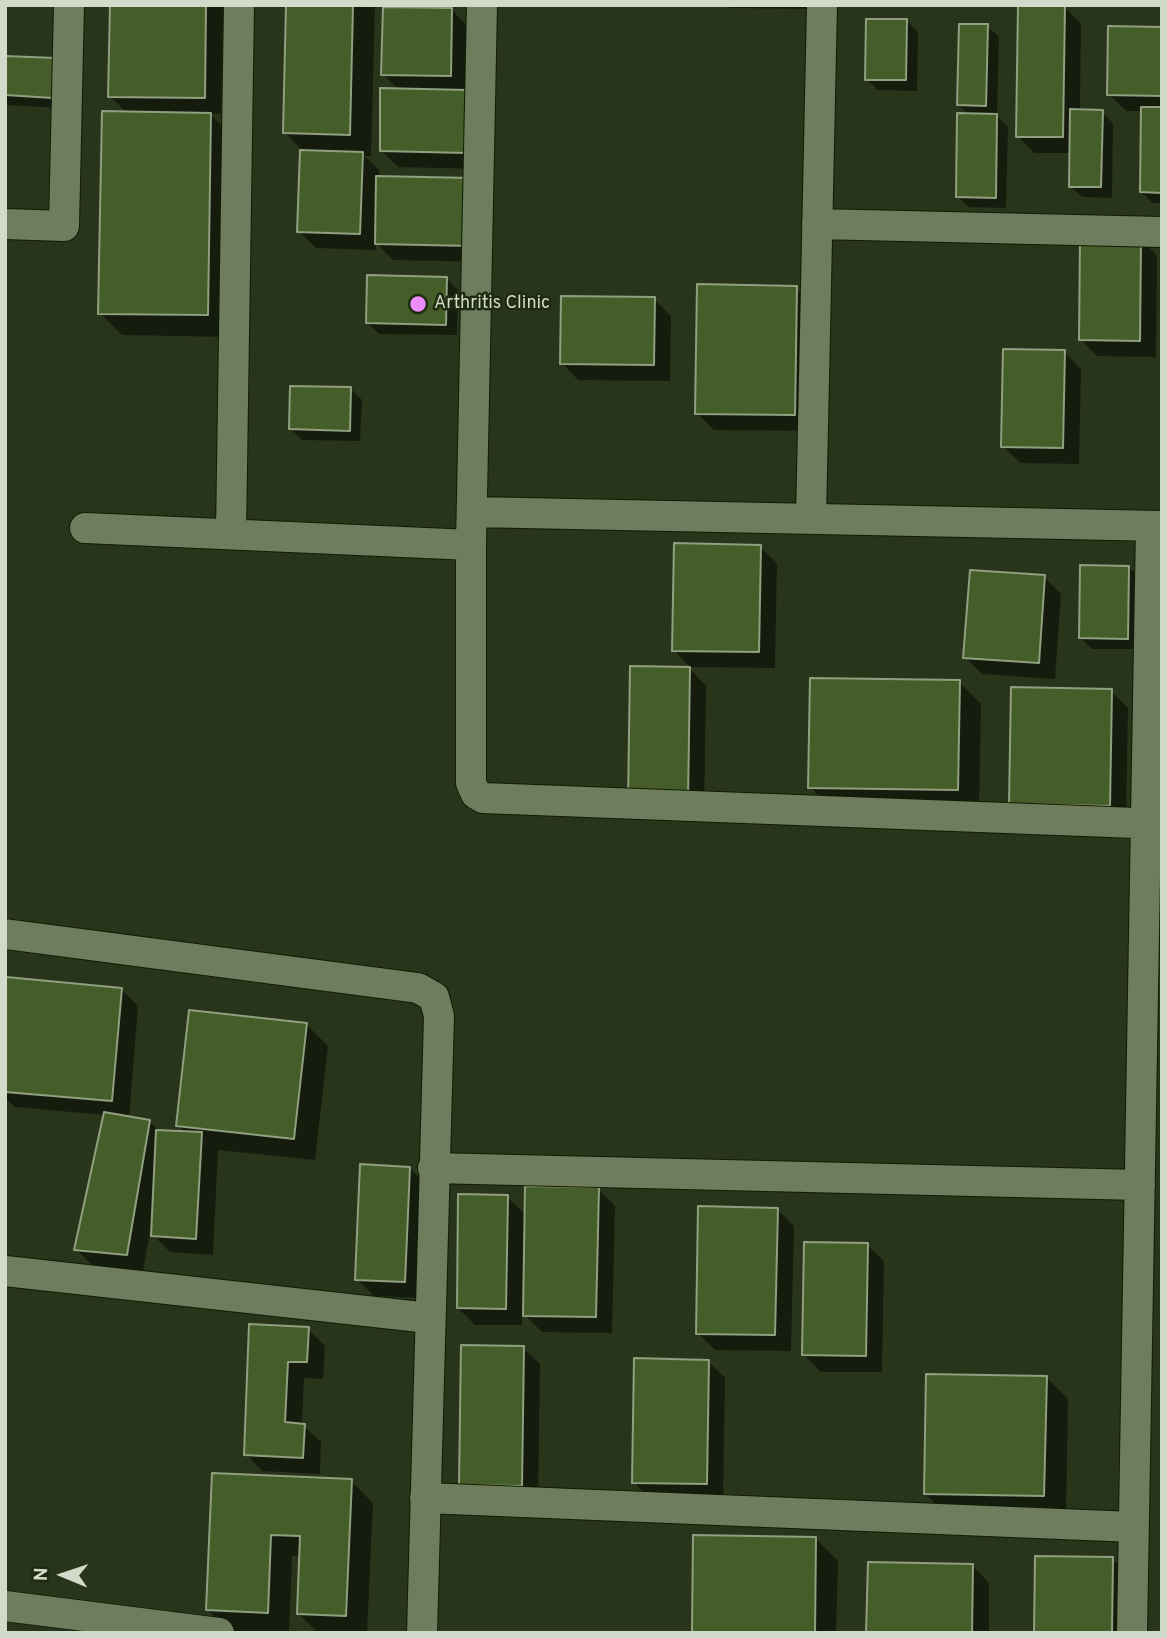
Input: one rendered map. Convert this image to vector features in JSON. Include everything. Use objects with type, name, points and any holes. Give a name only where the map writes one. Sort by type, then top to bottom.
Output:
[{"type":"street","points":[[5,224],[64,226],[69,5]]},
{"type":"street","points":[[231,534],[239,5]]},
{"type":"street","points":[[482,5],[471,545],[472,790],[483,798],[1154,824]]},
{"type":"street","points":[[811,519],[822,5]]},
{"type":"street","points":[[817,224],[1162,232]]},
{"type":"street","points":[[473,512],[1156,526],[1152,1059],[1140,1185],[1150,1334],[1134,1527],[1132,1633]]},
{"type":"street","points":[[85,528],[471,545]]},
{"type":"street","points":[[5,934],[418,988],[434,997],[439,1016],[422,1633]]},
{"type":"street","points":[[433,1168],[1140,1185]]},
{"type":"street","points":[[5,1271],[429,1318]]},
{"type":"street","points":[[425,1498],[1134,1527]]},
{"type":"street","points":[[5,1606],[219,1633]]},
{"type":"building","points":[[110,5],[206,5],[205,98],[108,97]]},
{"type":"building","points":[[286,5],[353,5],[350,135],[283,133]]},
{"type":"building","points":[[1018,5],[1065,5],[1063,137],[1016,137]]},
{"type":"building","points":[[383,7],[452,8],[451,76],[381,75]]},
{"type":"building","points":[[866,19],[907,19],[906,80],[865,80]]},
{"type":"building","points":[[959,24],[988,24],[986,106],[957,105]]},
{"type":"building","points":[[1108,26],[1162,27],[1162,96],[1107,95]]},
{"type":"building","points":[[5,56],[55,58],[53,98],[5,95]]},
{"type":"building","points":[[380,88],[467,90],[466,153],[380,151]]},
{"type":"building","points":[[1141,107],[1162,107],[1162,193],[1140,192]]},
{"type":"building","points":[[1070,109],[1103,110],[1101,187],[1069,187]]},
{"type":"building","points":[[102,111],[211,113],[208,315],[98,314]]},
{"type":"building","points":[[957,113],[997,114],[996,198],[956,197]]},
{"type":"building","points":[[300,150],[363,152],[360,234],[297,232]]},
{"type":"building","points":[[376,176],[472,178],[472,246],[375,244]]},
{"type":"building","points":[[1080,237],[1141,237],[1140,341],[1079,340]]},
{"type":"building","points":[[367,275],[447,277],[446,325],[366,323]]},
{"type":"building","points":[[697,284],[797,286],[795,415],[695,414]]},
{"type":"building","points":[[561,296],[655,297],[654,365],[560,364]]},
{"type":"building","points":[[1003,349],[1065,350],[1063,448],[1001,447]]},
{"type":"building","points":[[290,386],[351,387],[350,431],[289,429]]},
{"type":"building","points":[[674,543],[761,545],[759,652],[672,651]]},
{"type":"building","points":[[1080,565],[1129,566],[1128,639],[1079,638]]},
{"type":"building","points":[[970,570],[1045,575],[1039,663],[963,658]]},
{"type":"building","points":[[630,666],[690,667],[688,802],[628,801]]},
{"type":"building","points":[[810,678],[960,680],[958,790],[808,788]]},
{"type":"building","points":[[1011,687],[1112,689],[1110,806],[1009,804]]},
{"type":"building","points":[[6,977],[122,988],[112,1101],[5,1092]]},
{"type":"building","points":[[189,1010],[307,1023],[294,1139],[176,1126]]},
{"type":"building","points":[[104,1112],[150,1120],[127,1255],[74,1250]]},
{"type":"building","points":[[156,1130],[202,1132],[196,1239],[151,1236]]},
{"type":"building","points":[[360,1164],[410,1167],[405,1282],[355,1280]]},
{"type":"building","points":[[525,1186],[599,1187],[596,1317],[523,1316]]},
{"type":"building","points":[[458,1194],[508,1195],[506,1309],[457,1308]]},
{"type":"building","points":[[698,1206],[778,1208],[775,1335],[696,1334]]},
{"type":"building","points":[[804,1242],[868,1243],[866,1356],[802,1355]]},
{"type":"building","points":[[249,1324],[309,1327],[307,1362],[288,1362],[285,1422],[305,1424],[303,1458],[244,1455]]},
{"type":"building","points":[[461,1345],[524,1346],[522,1486],[459,1485]]},
{"type":"building","points":[[634,1358],[709,1360],[707,1484],[632,1483]]},
{"type":"building","points":[[926,1374],[1047,1376],[1044,1496],[924,1494]]},
{"type":"building","points":[[212,1473],[352,1479],[346,1616],[297,1614],[300,1536],[271,1535],[268,1613],[206,1610]]},
{"type":"building","points":[[693,1535],[816,1537],[815,1633],[692,1633]]},
{"type":"building","points":[[1035,1556],[1113,1557],[1112,1633],[1034,1633]]},
{"type":"building","points":[[868,1562],[973,1564],[972,1633],[866,1633]]},
{"type":"place","name":"Arthritis Clinic","points":[[418,304]]}]
